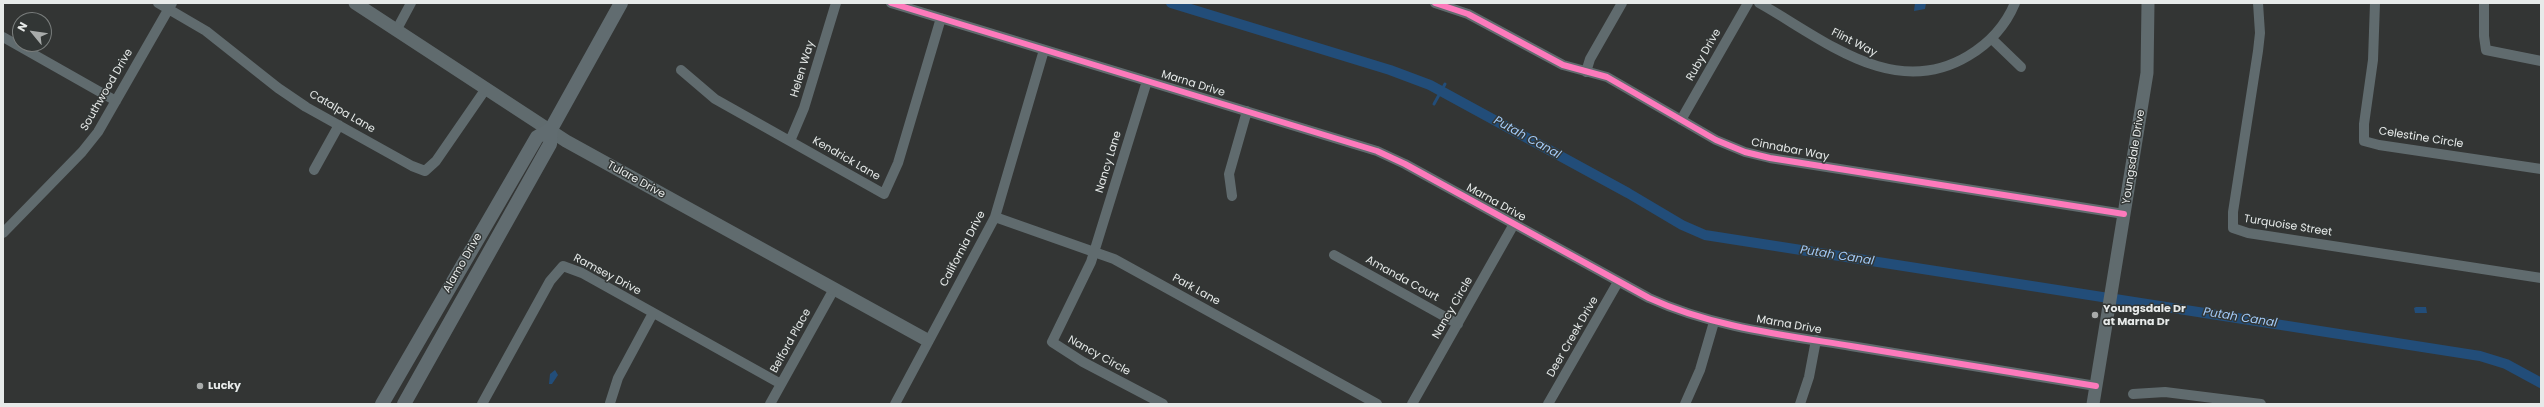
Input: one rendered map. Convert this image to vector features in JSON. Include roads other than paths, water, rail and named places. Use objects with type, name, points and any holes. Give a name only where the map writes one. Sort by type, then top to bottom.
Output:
[{"type":"main road","name":"Alamo Drive","points":[[404,404],[550,144],[551,129],[621,3]]},
{"type":"main road","name":"Alamo Drive","points":[[382,404],[537,137],[551,129]]},
{"type":"street","name":"Catalpa Lane","points":[[158,3],[170,6],[206,30],[278,88],[339,125],[412,166],[425,171],[436,161],[485,90]]},
{"type":"street","name":"Tulare Drive","points":[[355,3],[485,90],[551,129],[566,141],[927,340]]},
{"type":"street","points":[[396,29],[411,3]]},
{"type":"street","name":"Helen Way","points":[[790,141],[804,108],[836,3]]},
{"type":"street","name":"Marna Drive","points":[[891,3],[1377,151],[1668,308],[1714,322],[2096,386]]},
{"type":"street","name":"Cinnabar Way","points":[[1435,3],[1468,14],[1543,56],[1607,78],[1732,147],[1770,158],[2124,214]]},
{"type":"street","points":[[1586,72],[1590,59],[1622,3]]},
{"type":"street","name":"Ruby Drive","points":[[1681,120],[1748,3]]},
{"type":"street","name":"Flint Way","points":[[1759,3],[1853,58],[1877,68],[1899,71],[1925,71],[1959,62],[1993,40],[2015,3]]},
{"type":"street","name":"Youngsdale Drive","points":[[2093,404],[2147,73],[2148,3]]},
{"type":"street","name":"Turquoise Street","points":[[2258,3],[2260,33],[2233,212],[2233,228],[2248,233],[2541,278]]},
{"type":"street","name":"Celestine Circle","points":[[2375,3],[2376,25],[2364,124],[2364,141],[2379,145],[2541,169]]},
{"type":"street","points":[[2484,3],[2484,36],[2486,50],[2541,60]]},
{"type":"street","name":"Southwood Drive","points":[[3,233],[82,152],[98,132],[170,6]]},
{"type":"street","name":"Kendrick Lane","points":[[681,70],[715,99],[884,194],[898,163],[941,18]]},
{"type":"street","points":[[3,37],[116,101]]},
{"type":"street","points":[[1993,40],[2021,67]]},
{"type":"street","name":"California Drive","points":[[895,404],[927,340],[995,217],[1044,50]]},
{"type":"street","name":"Nancy Lane","points":[[1095,251],[1147,81]]},
{"type":"street","points":[[1232,196],[1229,174],[1247,111]]},
{"type":"street","points":[[314,170],[339,125]]},
{"type":"street","name":"Park Lane","points":[[995,217],[1095,251],[1114,259],[1377,404]]},
{"type":"street","name":"Nancy Circle","points":[[1412,404],[1514,224]]},
{"type":"street","name":"Nancy Circle","points":[[1095,251],[1082,283],[1052,342],[1083,362],[1162,404]]},
{"type":"street","name":"Amanda Court","points":[[1334,255],[1458,324]]},
{"type":"street","name":"Ramsey Drive","points":[[482,404],[550,281],[563,266],[572,268],[781,384]]},
{"type":"street","name":"Deer Creek Drive","points":[[1548,404],[1618,282]]},
{"type":"street","name":"Belford Place","points":[[770,404],[834,289]]},
{"type":"street","points":[[610,403],[618,378],[653,313]]},
{"type":"street","points":[[1685,404],[1700,370],[1714,322]]},
{"type":"street","points":[[1800,404],[1809,377],[1816,340]]},
{"type":"street","points":[[2133,394],[2165,392],[2203,400],[2261,404]]},
{"type":"water","points":[[1915,3],[1926,3],[1925,9],[1914,11]]},
{"type":"water","points":[[2426,307],[2427,313],[2415,313],[2414,308]]},
{"type":"water","points":[[555,370],[558,375],[552,384],[549,384],[550,374]]},
{"type":"waterway","name":"Putah Canal","points":[[1171,3],[1390,70],[1430,85],[1628,193],[1682,225],[1705,235],[2480,356],[2506,364],[2541,383]]},
{"type":"waterway","name":"Putah Canal","points":[[1434,104],[1445,84]]},
{"type":"place","name":"Youngsdale Dr at Marna Dr","points":[[2095,315]]},
{"type":"place","name":"Lucky","points":[[200,386]]}]
